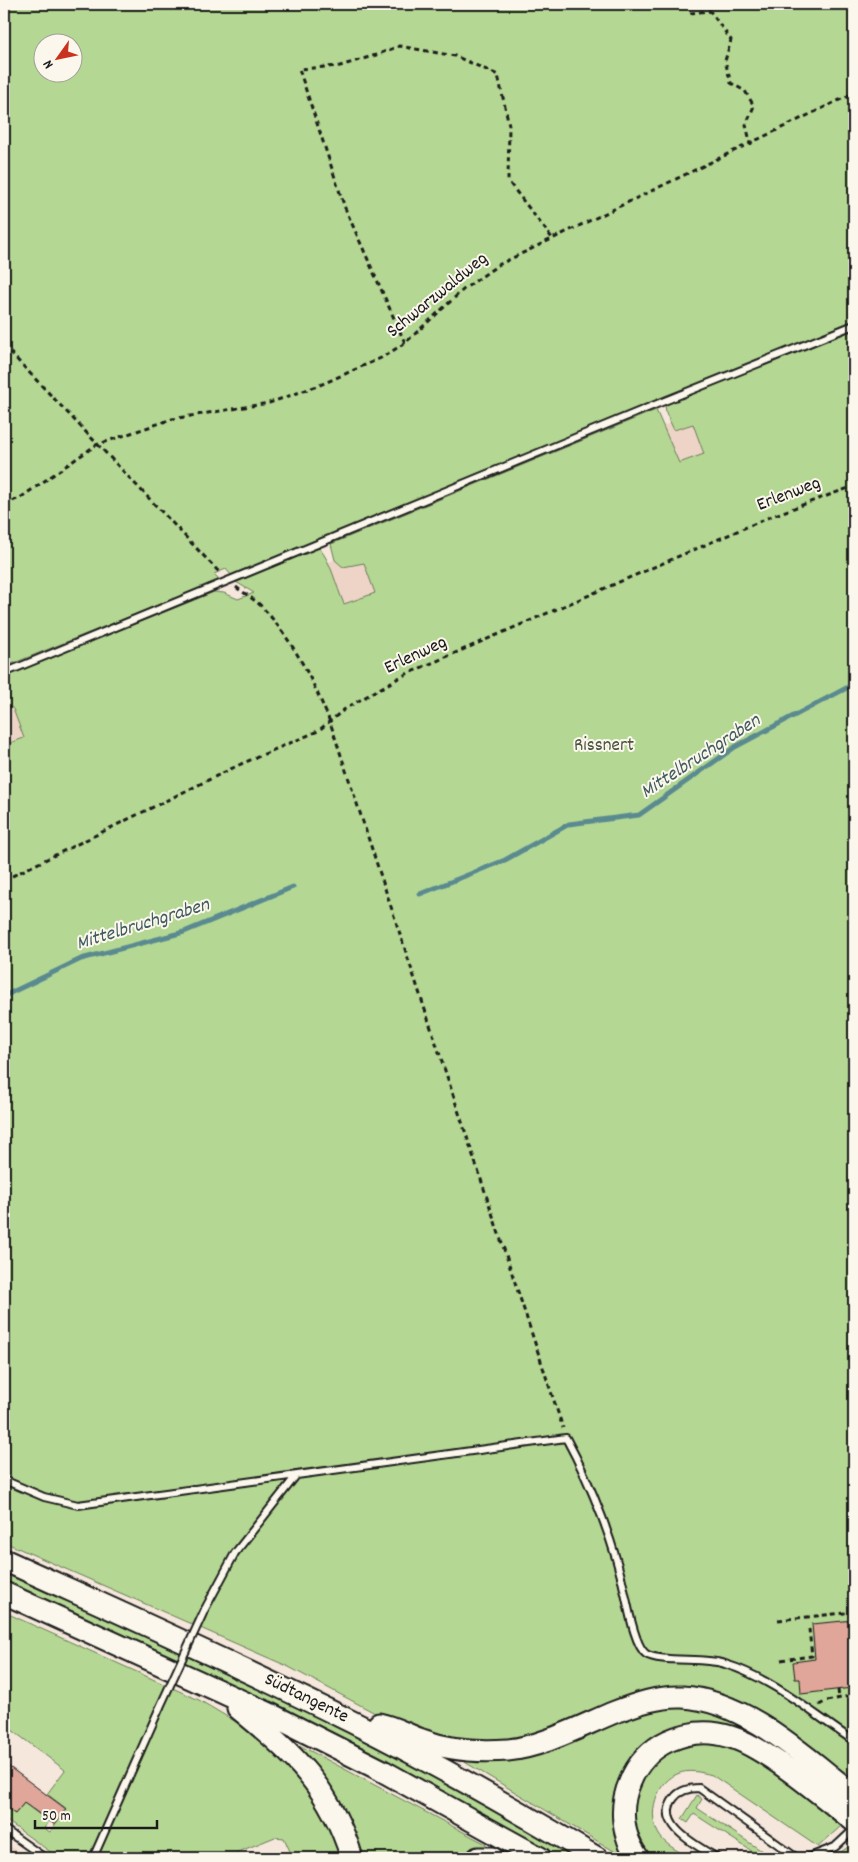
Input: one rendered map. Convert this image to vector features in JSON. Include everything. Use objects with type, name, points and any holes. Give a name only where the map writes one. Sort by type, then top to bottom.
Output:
[{"type":"highway","name":"Südtangente","points":[[4,1560],[159,1630],[341,1716],[463,1781],[598,1858]]},
{"type":"highway","name":"Südtangente","points":[[4,1593],[272,1715],[374,1766],[540,1858]]},
{"type":"highway","points":[[216,1690],[290,1752],[314,1779],[332,1807],[352,1858]]},
{"type":"highway","points":[[341,1716],[394,1727],[422,1740],[453,1748],[510,1750],[538,1743],[645,1702],[681,1697],[703,1699],[746,1716],[854,1794]]},
{"type":"highway","points":[[638,1858],[632,1850],[624,1821],[625,1796],[632,1777],[644,1758],[664,1743],[697,1732],[717,1733],[747,1744],[779,1764],[851,1823]]},
{"type":"highway","points":[[478,1858],[492,1858]]},
{"type":"lane","points":[[4,673],[657,404],[854,325]]},
{"type":"lane","points":[[4,1480],[44,1497],[78,1504],[295,1477],[566,1438],[588,1480],[624,1588],[637,1640],[645,1654],[655,1658],[711,1660],[739,1668],[754,1675],[854,1741]]},
{"type":"lane","points":[[93,1858],[205,1610],[235,1552],[295,1477]]},
{"type":"lane","points":[[717,1858],[682,1835],[672,1822],[669,1808],[683,1790],[699,1788],[797,1858]]},
{"type":"lane","points":[[807,1858],[835,1847],[851,1823]]},
{"type":"lane","points":[[4,1828],[45,1858]]},
{"type":"path","points":[[690,13],[710,11],[731,40],[725,61],[731,83],[745,91],[754,106],[746,125],[751,145]]},
{"type":"path","points":[[405,343],[345,208],[299,69],[340,66],[399,46],[454,56],[498,75],[508,125],[508,181],[552,238]]},
{"type":"path","name":"Schwarzwaldweg","points":[[4,504],[20,498],[96,445],[172,419],[269,403],[320,385],[380,358],[405,343],[464,289],[498,265],[854,94]]},
{"type":"path","points":[[4,346],[228,582],[263,607],[297,651],[313,679],[330,722],[566,1438]]},
{"type":"path","name":"Erlenweg","points":[[4,880],[232,768],[318,731],[346,708],[402,676],[772,516],[854,486]]},
{"type":"path","points":[[778,1620],[854,1612]]},
{"type":"path","points":[[781,1660],[812,1656],[809,1629]]},
{"type":"path","points":[[838,1690],[839,1698]]},
{"type":"path","points":[[813,1713],[820,1704],[854,1696]]},
{"type":"shaded area","points":[[708,407],[734,469],[677,492],[651,431]]},
{"type":"shaded area","points":[[372,544],[398,606],[341,630],[315,568]]},
{"type":"shaded area","points":[[4,695],[47,749],[4,767]]},
{"type":"shaded area","points":[[4,1842],[27,1858],[4,1858]]},
{"type":"green space","points":[[4,4],[854,4],[854,321],[231,575],[226,569],[214,574],[220,580],[4,667]]},
{"type":"green space","name":"Rissnert","points":[[854,329],[854,1778],[727,1697],[698,1688],[674,1687],[642,1691],[616,1699],[556,1725],[510,1741],[457,1741],[403,1728],[287,1666],[4,1542],[4,745],[24,738],[13,709],[11,707],[4,707],[4,677],[214,592],[224,593],[238,599],[254,593],[236,582],[319,548],[330,567],[344,604],[375,593],[364,563],[343,567],[335,560],[331,544],[656,410],[679,463],[704,454],[693,424],[674,430],[666,413],[665,404]]},
{"type":"green space","points":[[4,1571],[321,1719],[464,1793],[575,1858],[559,1858],[492,1819],[355,1746],[285,1711],[4,1580]]},
{"type":"green space","points":[[4,1612],[199,1700],[258,1735],[314,1795],[344,1858],[293,1858],[284,1838],[275,1837],[223,1858],[59,1858],[4,1819],[5,1788],[5,1807],[15,1814],[24,1803],[49,1822],[44,1828],[50,1832],[67,1809],[47,1794],[65,1770],[4,1724]]},
{"type":"green space","points":[[691,1705],[756,1729],[854,1803],[854,1809],[738,1731],[639,1754],[624,1857],[463,1761],[592,1730],[658,1707]]},
{"type":"green space","points":[[718,1741],[750,1755],[831,1812],[828,1816],[841,1826],[818,1847],[712,1775],[690,1771],[677,1774],[662,1786],[654,1804],[653,1814],[658,1833],[664,1841],[690,1858],[647,1858],[637,1843],[630,1808],[644,1770],[674,1746]]},
{"type":"green space","points":[[299,1745],[486,1844],[487,1847],[448,1858],[360,1858],[297,1747]]},
{"type":"green space","points":[[697,1795],[702,1799],[697,1808],[768,1855],[778,1851],[781,1858],[758,1858],[761,1857],[694,1814],[688,1823],[682,1819]]},
{"type":"green space","points":[[854,1843],[854,1858],[832,1858]]},
{"type":"building","points":[[854,1620],[854,1663],[849,1664],[852,1688],[801,1694],[800,1679],[795,1679],[793,1662],[815,1659],[812,1624]]},
{"type":"building","points":[[4,1763],[66,1809],[55,1825],[24,1803],[15,1814],[4,1806]]},
{"type":"waterway","name":"Mittelbruchgraben","points":[[420,894],[505,860],[569,824],[639,815],[735,747],[854,684]]},
{"type":"waterway","name":"Mittelbruchgraben","points":[[4,996],[81,959],[184,932],[293,887]]},
{"type":"railway","points":[[4,1853],[11,1858]]}]
